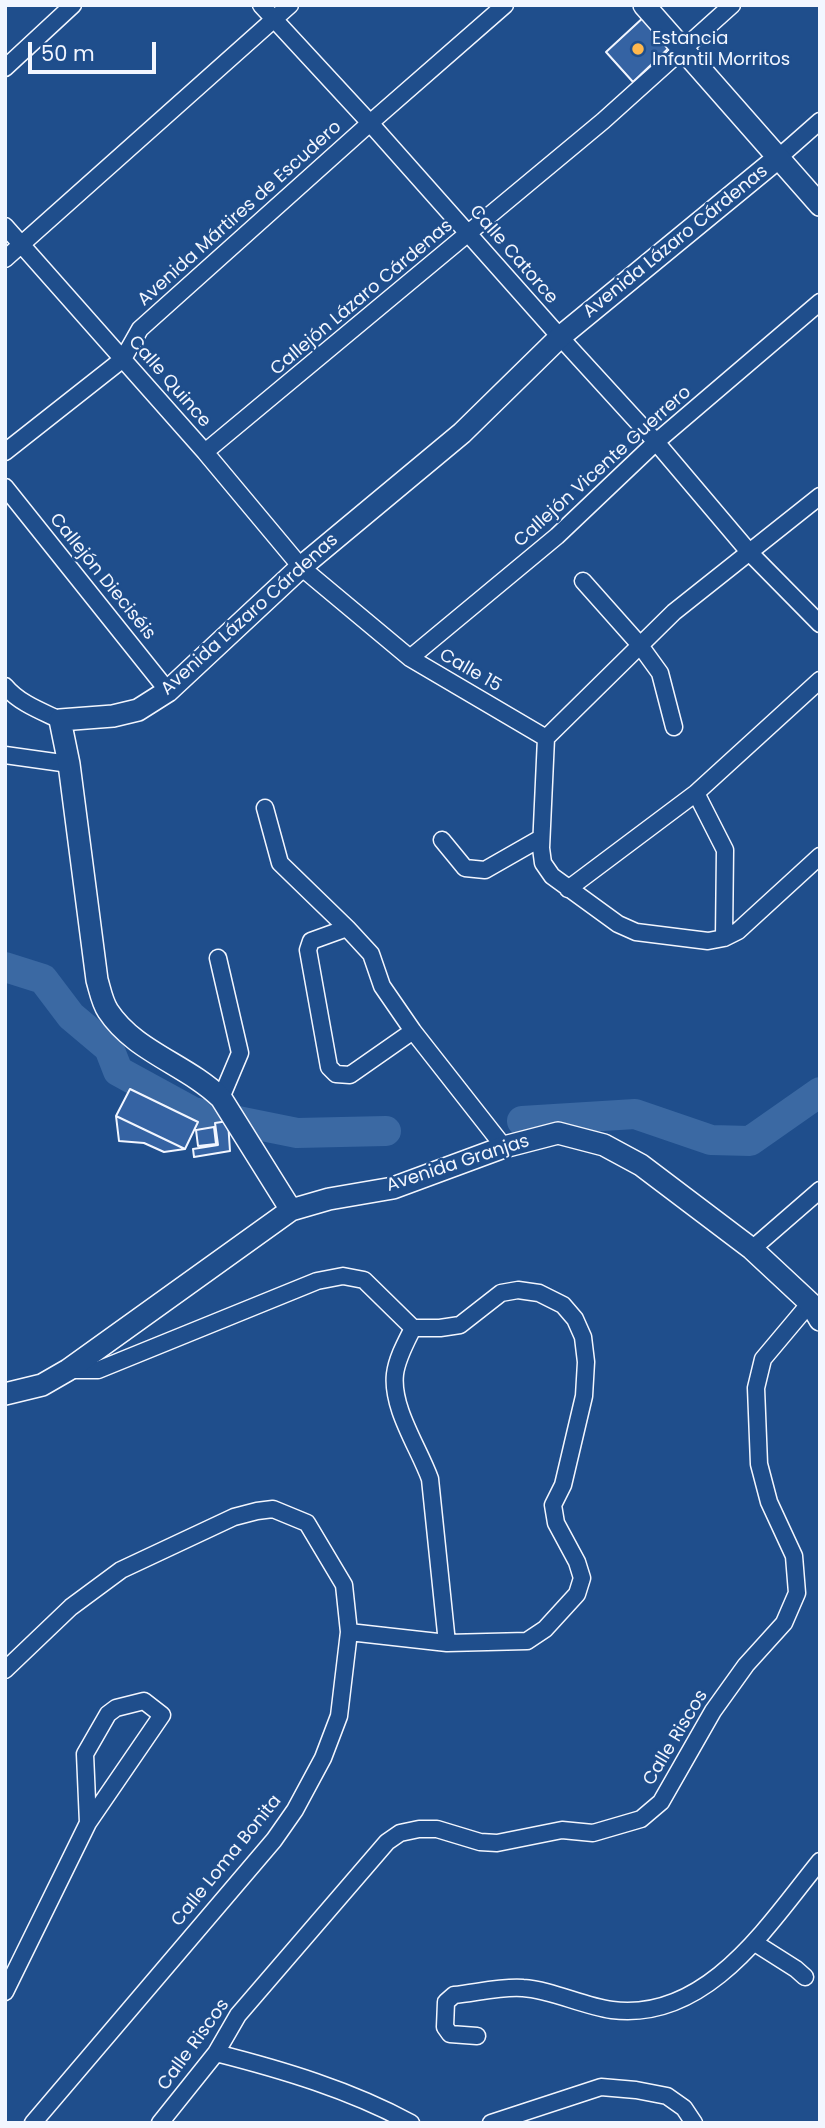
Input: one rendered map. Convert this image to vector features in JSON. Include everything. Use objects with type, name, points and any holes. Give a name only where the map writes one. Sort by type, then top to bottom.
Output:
[{"type":"main road","points":[[644,5],[820,205]]},
{"type":"main road","name":"Avenida Lázaro Cárdenas","points":[[60,720],[113,716],[138,710],[169,691],[301,567],[462,433],[560,338],[778,158]]},
{"type":"main road","points":[[60,720],[69,764],[97,980],[106,1009],[129,1037],[208,1086],[221,1098],[292,1210]]},
{"type":"main road","name":"Avenida Granjas","points":[[5,1394],[42,1385],[68,1370],[292,1210],[329,1199],[393,1188],[504,1147],[558,1133],[604,1145],[641,1165],[752,1249],[815,1312]]},
{"type":"street","points":[[5,68],[73,5]]},
{"type":"street","name":"Calle Catorce","points":[[261,5],[370,122],[560,338],[656,442],[750,553],[820,624]]},
{"type":"street","points":[[5,259],[23,246],[290,5]]},
{"type":"street","name":"Avenida Mártires de Escudero","points":[[5,452],[122,359],[140,330],[370,122],[505,5]]},
{"type":"street","name":"Callejón Lázaro Cárdenas","points":[[205,452],[603,121],[732,5]]},
{"type":"street","name":"Avenida Lázaro Cárdenas","points":[[778,158],[820,121]]},
{"type":"street","name":"Calle Quince","points":[[5,226],[205,452],[301,567]]},
{"type":"street","name":"Callejón Vicente Guerrero","points":[[410,658],[557,536],[656,442],[820,302]]},
{"type":"street","name":"Callejón Dieciséis","points":[[5,487],[169,691]]},
{"type":"street","points":[[820,496],[674,612],[547,738],[541,838],[543,863],[552,876],[618,924],[636,932],[708,941],[724,938],[738,931],[820,856]]},
{"type":"street","name":"Calle 15","points":[[301,567],[410,658],[547,738]]},
{"type":"street","points":[[583,581],[639,644],[660,673],[674,727]]},
{"type":"street","points":[[568,889],[696,793],[820,680]]},
{"type":"street","points":[[5,686],[25,703],[60,720]]},
{"type":"street","points":[[5,755],[69,764]]},
{"type":"street","points":[[696,793],[724,850],[724,938]]},
{"type":"street","points":[[265,808],[280,863],[371,954],[382,986],[413,1031],[504,1147]]},
{"type":"street","points":[[442,840],[465,868],[485,870],[541,838]]},
{"type":"street","points":[[347,928],[311,942],[308,950],[329,1067],[336,1074],[350,1075],[413,1031]]},
{"type":"street","points":[[218,958],[240,1053],[221,1098]]},
{"type":"street","points":[[752,1249],[820,1191]]},
{"type":"street","points":[[68,1370],[98,1370],[317,1281],[343,1276],[364,1280],[413,1328],[460,1325],[501,1293],[518,1290],[538,1293],[563,1305],[575,1320],[583,1337],[586,1362],[584,1396],[563,1485],[553,1505],[556,1523],[577,1562],[582,1578],[578,1594],[545,1629],[527,1641],[447,1643],[349,1632]]},
{"type":"street","name":"Calle Riscos","points":[[160,2123],[216,2053],[239,2015],[387,1842],[400,1833],[436,1829],[480,1842],[497,1843],[562,1830],[593,1833],[640,1819],[661,1801],[713,1711],[746,1665],[784,1623],[797,1593],[794,1556],[769,1502],[759,1464],[756,1388],[763,1359],[815,1312]]},
{"type":"street","points":[[413,1328],[394,1375],[396,1396],[406,1426],[430,1479],[447,1643]]},
{"type":"street","name":"Calle Loma Bonita","points":[[5,1670],[71,1607],[121,1570],[234,1517],[257,1511],[273,1509],[307,1522],[344,1585],[349,1632],[339,1716],[323,1758],[295,1810],[274,1840],[33,2123]]},
{"type":"street","points":[[5,1992],[88,1823],[162,1715],[144,1701],[116,1708],[108,1714],[85,1754],[88,1823]]},
{"type":"street","points":[[477,2036],[450,2034],[445,2027],[446,2002],[454,1995],[523,1988],[613,2010],[673,2004],[702,1988],[755,1943],[820,1861]]},
{"type":"street","points":[[755,1943],[805,1977]]},
{"type":"street","points":[[216,2053],[276,2068],[381,2107],[411,2123]]},
{"type":"street","points":[[491,2123],[601,2087],[667,2096],[684,2108],[694,2123]]},
{"type":"building","name":"Estancia Infantil Morritos","points":[[646,15],[673,44],[633,82],[606,52]]},
{"type":"building","points":[[130,1089],[198,1122],[185,1149],[116,1116]]},
{"type":"building","points":[[116,1116],[185,1149],[164,1152],[144,1143],[119,1141]]},
{"type":"building","points":[[228,1121],[230,1151],[194,1157],[193,1149],[218,1145],[215,1123]]},
{"type":"building","points":[[214,1127],[216,1144],[198,1146],[196,1130]]},
{"type":"waterway","points":[[5,967],[43,979],[71,1016],[109,1048],[118,1071],[193,1112],[297,1133],[386,1131]]},
{"type":"waterway","points":[[522,1121],[635,1114],[711,1140],[750,1141],[820,1092]]},
{"type":"place","name":"Estancia Infantil Morritos","points":[[638,49]]}]
